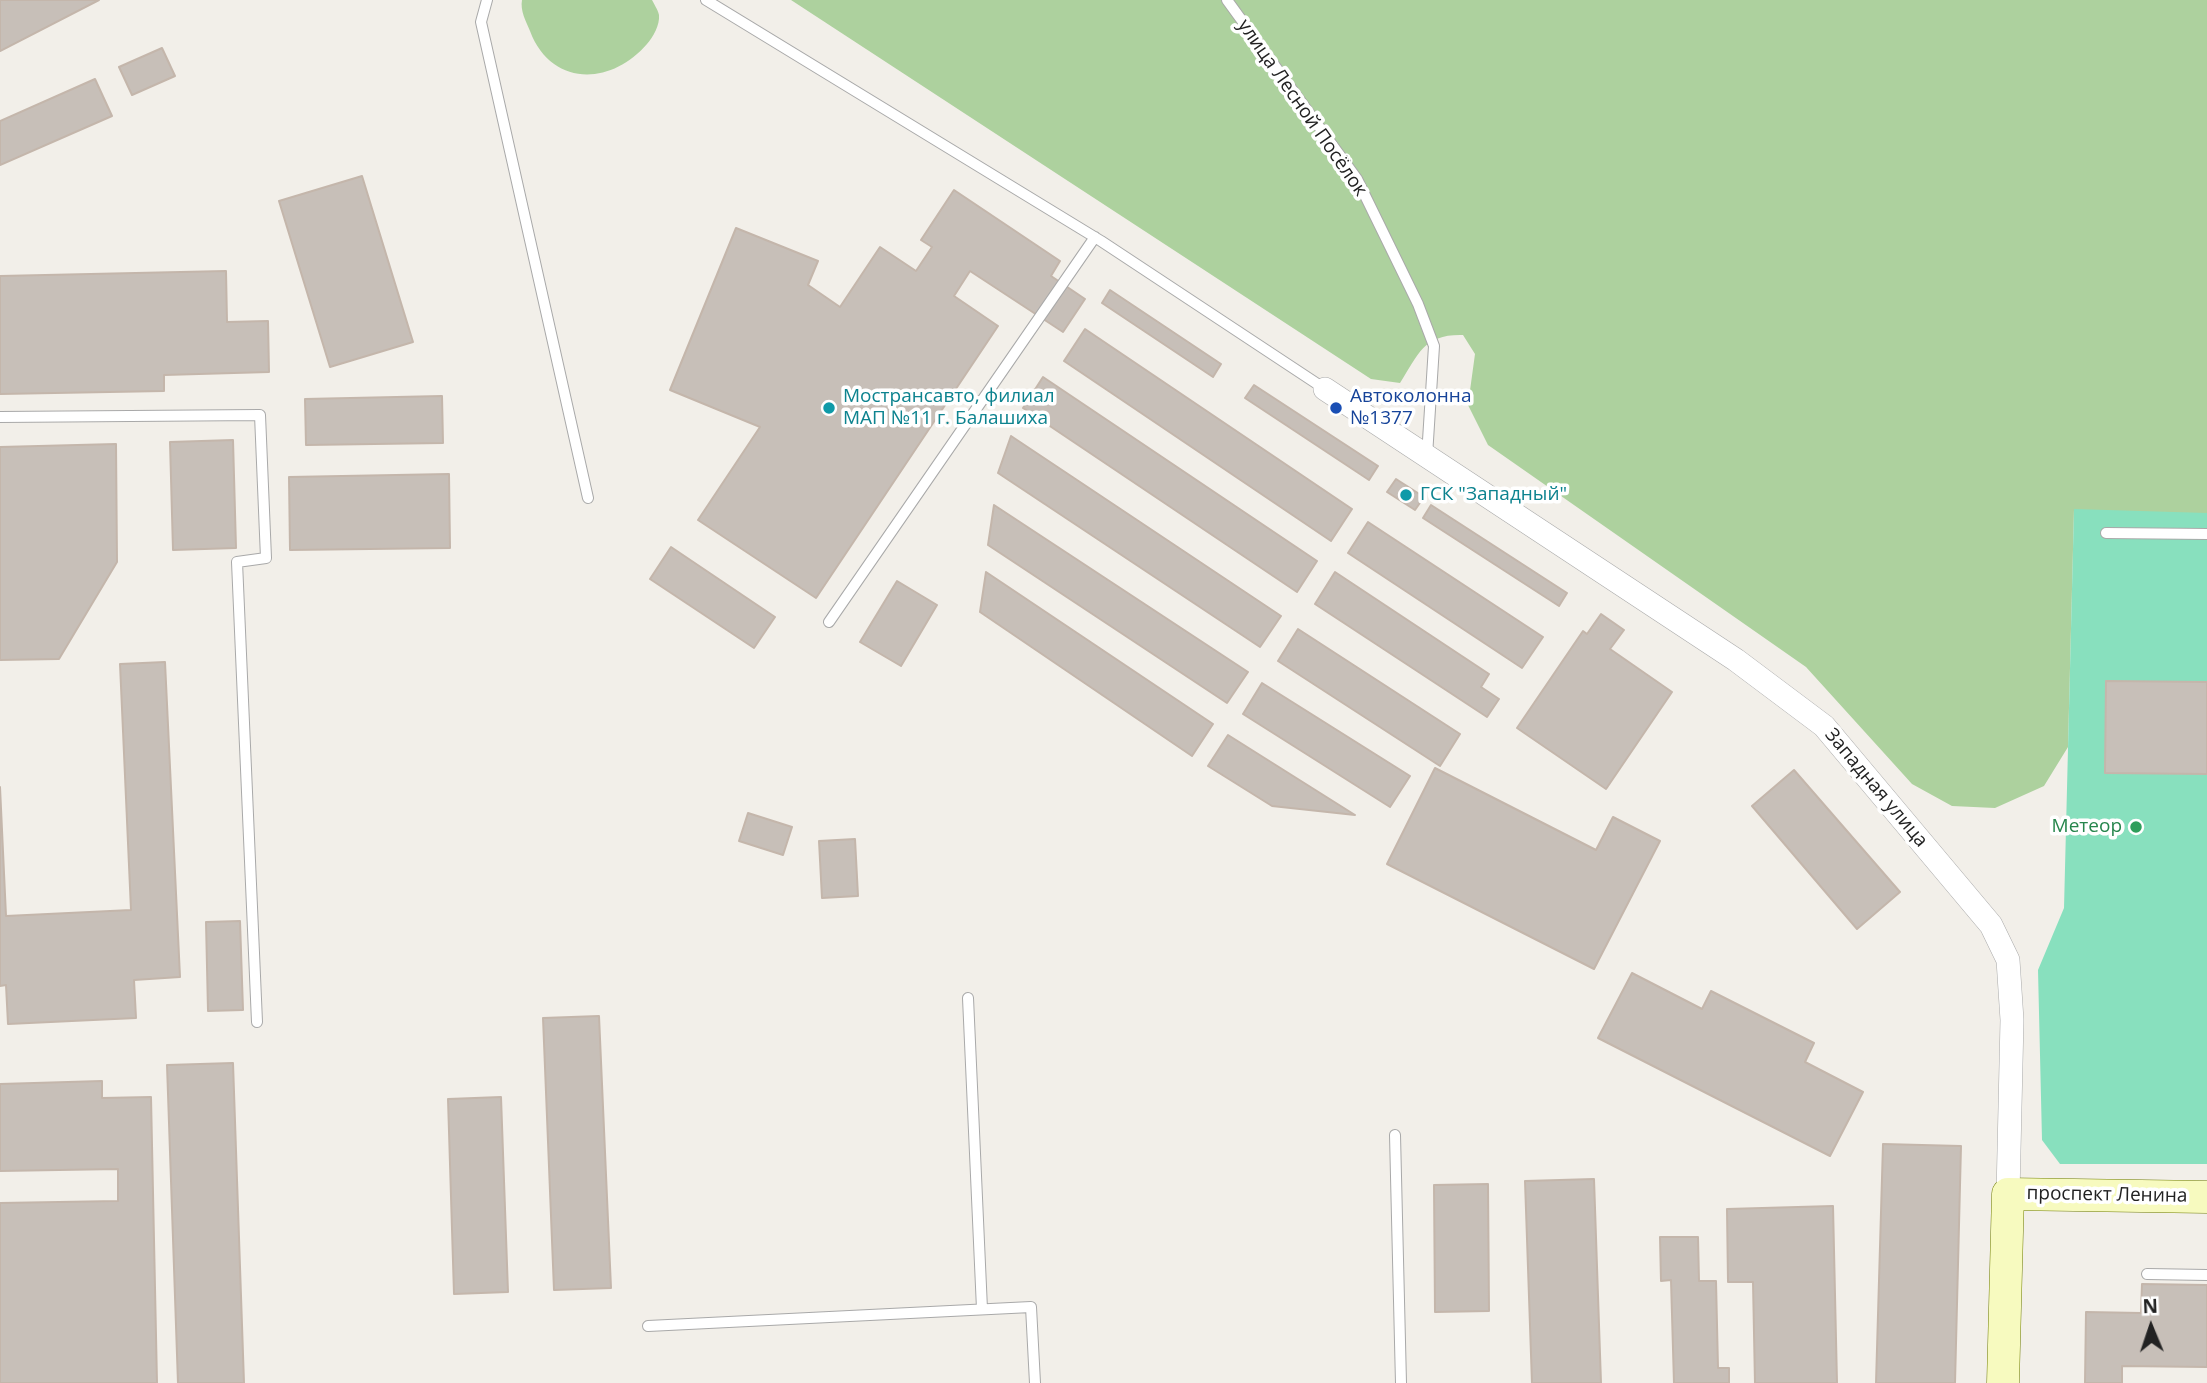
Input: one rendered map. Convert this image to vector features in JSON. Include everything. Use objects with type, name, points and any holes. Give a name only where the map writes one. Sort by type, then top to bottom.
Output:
[{"type":"street","name":"Западная улица","points":[[1325,389],[1736,660],[1824,726],[1991,925],[2008,960],[2012,1020],[2003,1383]]},
{"type":"street","name":"проспект Ленина","points":[[2008,1194],[2207,1197]]},
{"type":"lane","points":[[486,0],[481,22],[588,498]]},
{"type":"lane","points":[[706,0],[1095,237],[1325,389]]},
{"type":"lane","name":"улица Лесной Посёлок","points":[[1227,0],[1357,179],[1418,304],[1434,346],[1427,456]]},
{"type":"lane","points":[[829,622],[1095,237]]},
{"type":"lane","points":[[0,417],[260,415],[266,558],[237,562],[257,1021]]},
{"type":"lane","points":[[2106,533],[2207,534]]},
{"type":"lane","points":[[968,998],[982,1310]]},
{"type":"lane","points":[[1395,1135],[1401,1383]]},
{"type":"lane","points":[[2147,1274],[2207,1275]]},
{"type":"lane","points":[[648,1326],[1031,1307],[1035,1383]]},
{"type":"green space","points":[[522,0],[652,0],[659,19],[652,38],[632,58],[616,68],[583,74],[567,71],[552,63],[540,49],[524,16]]},
{"type":"green space","points":[[791,0],[2207,0],[2207,514],[2074,510],[2068,747],[2044,786],[1995,808],[1952,806],[1912,784],[1806,667],[1488,445],[1468,405],[1475,354],[1463,335],[1439,338],[1424,347],[1400,383],[1371,379]]},
{"type":"green space","name":"Метеор","points":[[2074,509],[2207,513],[2207,1164],[2060,1164],[2042,1140],[2038,970],[2064,908]]},
{"type":"building","points":[[0,0],[99,0],[0,51]]},
{"type":"building","points":[[162,48],[175,76],[132,95],[119,67]]},
{"type":"building","points":[[95,79],[112,116],[0,165],[0,121]]},
{"type":"building","points":[[362,176],[413,342],[330,367],[279,201]]},
{"type":"building","name":"Мострансавто, филиал МАП №11 г. Балашиха","points":[[954,190],[1060,261],[1051,276],[1085,299],[1063,332],[970,271],[954,296],[998,326],[816,598],[698,520],[760,427],[670,390],[736,228],[818,261],[808,285],[840,307],[880,247],[916,271],[932,247],[921,240]]},
{"type":"building","points":[[226,271],[227,322],[268,321],[269,372],[164,375],[164,391],[0,394],[0,276]]},
{"type":"building","points":[[1110,290],[1221,364],[1213,377],[1102,303]]},
{"type":"building","points":[[1085,329],[1352,509],[1331,541],[1064,361]]},
{"type":"building","points":[[1043,377],[1317,561],[1297,592],[1023,408]]},
{"type":"building","points":[[1254,385],[1378,466],[1369,480],[1245,398]]},
{"type":"building","points":[[442,396],[443,443],[306,445],[305,399]]},
{"type":"building","points":[[1011,436],[1281,616],[1260,647],[998,473]]},
{"type":"building","points":[[233,440],[236,548],[173,550],[170,442]]},
{"type":"building","points":[[116,444],[117,562],[59,659],[0,660],[0,447]]},
{"type":"building","points":[[449,474],[450,548],[290,550],[289,477]]},
{"type":"building","name":"ГСК \"Западный\"","points":[[1396,479],[1424,497],[1415,510],[1387,492]]},
{"type":"building","points":[[994,505],[1248,672],[1227,703],[988,545]]},
{"type":"building","points":[[1431,505],[1567,593],[1559,606],[1423,518]]},
{"type":"building","points":[[1368,522],[1543,637],[1522,668],[1348,553]]},
{"type":"building","points":[[671,547],[775,617],[754,648],[650,579]]},
{"type":"building","points":[[986,572],[1213,724],[1192,756],[980,612]]},
{"type":"building","points":[[1335,572],[1489,674],[1481,687],[1499,699],[1487,717],[1315,604]]},
{"type":"building","points":[[897,581],[937,605],[901,666],[860,642]]},
{"type":"building","points":[[1601,614],[1624,630],[1610,649],[1672,692],[1606,789],[1517,728],[1583,631],[1587,634]]},
{"type":"building","points":[[1298,629],[1460,734],[1440,766],[1278,661]]},
{"type":"building","points":[[165,662],[180,977],[134,980],[136,1018],[8,1024],[6,985],[0,986],[0,787],[6,916],[131,910],[120,664]]},
{"type":"building","points":[[2106,681],[2207,682],[2207,774],[2105,773]]},
{"type":"building","points":[[1262,683],[1410,776],[1390,807],[1243,714]]},
{"type":"building","points":[[1228,735],[1355,815],[1272,806],[1208,766]]},
{"type":"building","points":[[1435,768],[1596,850],[1613,817],[1660,841],[1594,969],[1387,864]]},
{"type":"building","points":[[1794,770],[1900,892],[1857,929],[1752,806]]},
{"type":"building","points":[[748,813],[792,827],[783,855],[739,841]]},
{"type":"building","points":[[855,839],[858,896],[822,898],[819,841]]},
{"type":"building","points":[[240,921],[243,1010],[208,1011],[206,922]]},
{"type":"building","points":[[1632,973],[1702,1009],[1711,991],[1814,1043],[1805,1062],[1863,1092],[1830,1156],[1598,1038]]},
{"type":"building","points":[[599,1016],[611,1288],[554,1290],[543,1018]]},
{"type":"building","points":[[233,1063],[244,1383],[178,1383],[167,1065]]},
{"type":"building","points":[[102,1081],[102,1098],[151,1097],[157,1383],[0,1383],[0,1203],[118,1201],[118,1169],[0,1171],[0,1084]]},
{"type":"building","points":[[501,1097],[508,1292],[454,1294],[448,1099]]},
{"type":"building","points":[[1883,1144],[1961,1146],[1955,1383],[1876,1383]]},
{"type":"building","points":[[1594,1179],[1601,1383],[1532,1383],[1525,1181]]},
{"type":"building","points":[[1488,1184],[1489,1311],[1435,1312],[1434,1185]]},
{"type":"building","points":[[1833,1206],[1837,1383],[1755,1383],[1753,1282],[1728,1282],[1727,1209]]},
{"type":"building","points":[[1660,1237],[1698,1237],[1699,1281],[1716,1281],[1718,1368],[1729,1368],[1729,1383],[1674,1383],[1671,1280],[1661,1281]]},
{"type":"building","points":[[2142,1284],[2207,1285],[2207,1367],[2122,1366],[2122,1383],[2085,1383],[2086,1312],[2141,1313]]},
{"type":"place","name":"Мострансавто, филиал МАП №11 г. Балашиха","points":[[829,408]]},
{"type":"place","name":"Автоколонна №1377","points":[[1336,408]]},
{"type":"place","name":"ГСК \"Западный\"","points":[[1406,495]]},
{"type":"place","name":"Метеор","points":[[2136,827]]}]
